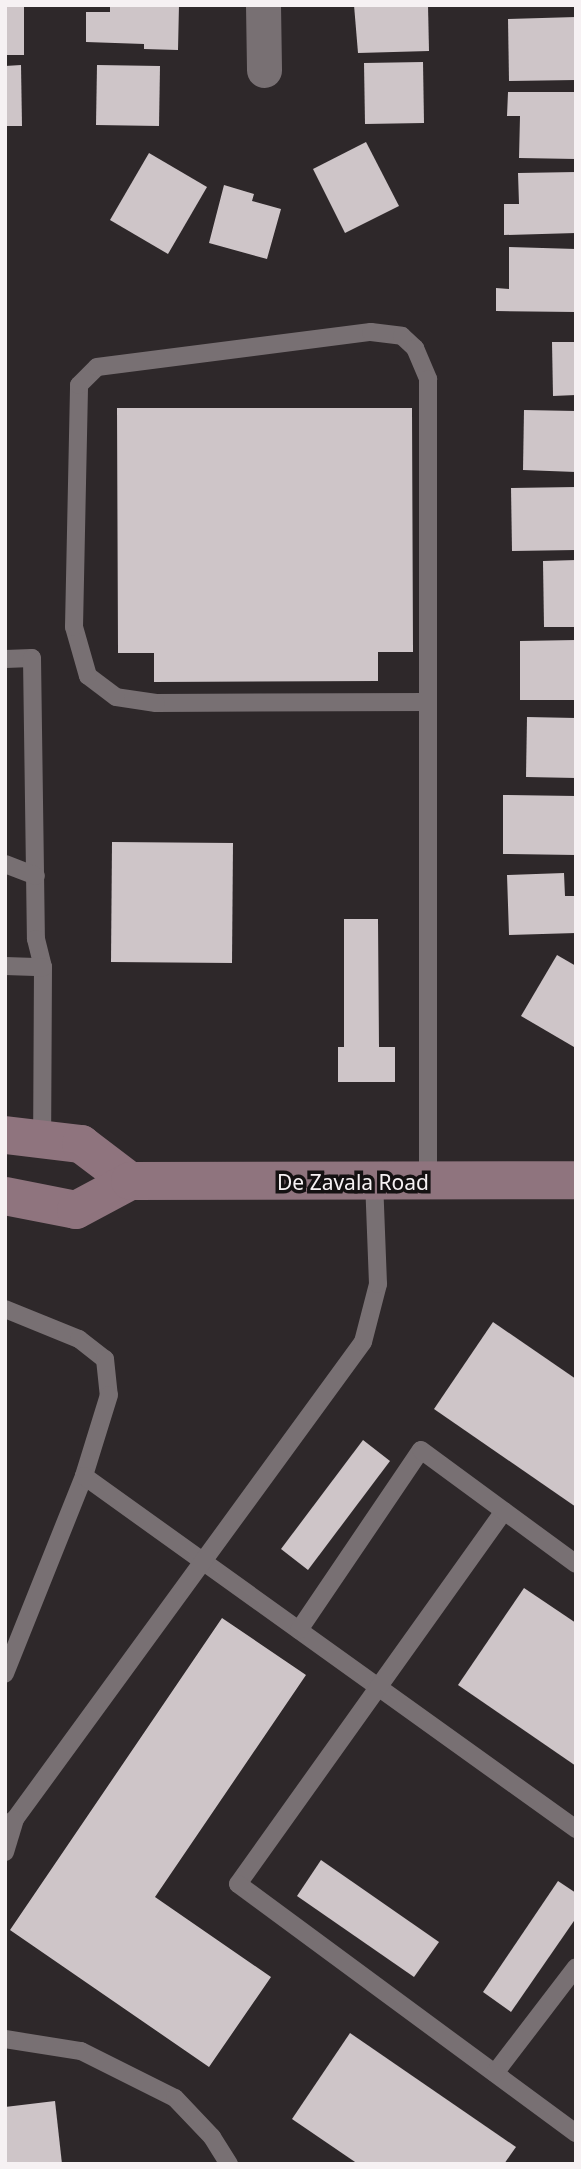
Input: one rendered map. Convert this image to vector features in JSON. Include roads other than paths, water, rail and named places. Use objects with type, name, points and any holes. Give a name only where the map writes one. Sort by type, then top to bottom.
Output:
[{"type":"main road","points":[[5,1135],[81,1144],[131,1181]]},
{"type":"main road","name":"De Zavala Road","points":[[5,1196],[76,1210],[131,1181],[576,1180]]},
{"type":"street","points":[[263,5],[264,70]]},
{"type":"lane","points":[[428,702],[156,703],[116,696],[88,676],[74,627],[79,385],[97,368],[371,332],[402,336],[409,342],[428,379],[428,702],[428,1181]]},
{"type":"lane","points":[[5,659],[32,658],[36,939],[43,967],[42,1141]]},
{"type":"lane","points":[[5,864],[36,876]]},
{"type":"lane","points":[[5,966],[43,967]]},
{"type":"lane","points":[[5,1852],[10,1822],[206,1561],[363,1342],[378,1284],[374,1182]]},
{"type":"lane","points":[[5,1309],[79,1339],[105,1359],[109,1395],[84,1476],[5,1674]]},
{"type":"lane","points":[[299,1630],[421,1450],[576,1564]]},
{"type":"lane","points":[[84,1476],[576,1829]]},
{"type":"lane","points":[[504,1511],[238,1884],[576,2133]]},
{"type":"lane","points":[[495,2073],[576,1967]]},
{"type":"lane","points":[[5,2039],[81,2051],[175,2098],[212,2137],[229,2164]]}]
